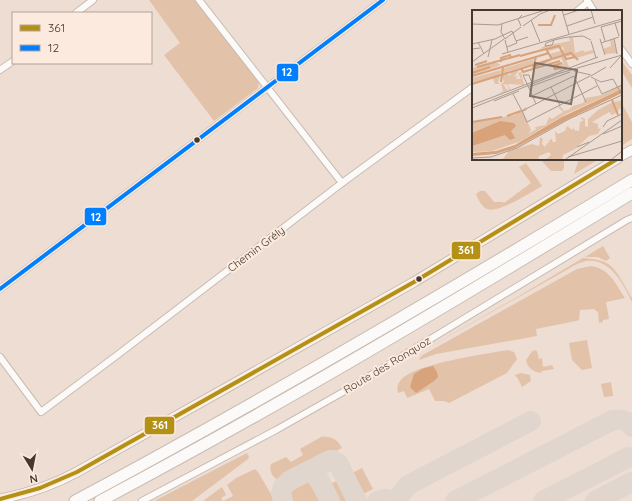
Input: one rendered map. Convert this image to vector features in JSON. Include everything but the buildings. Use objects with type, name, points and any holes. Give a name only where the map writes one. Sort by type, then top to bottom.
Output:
[{"type":"highway","points":[[75,501],[300,376],[462,282],[632,180]]},
{"type":"highway","points":[[100,501],[212,440],[362,355],[632,193]]},
{"type":"street","points":[[77,12],[93,0]]},
{"type":"street","points":[[199,0],[342,184]]},
{"type":"street","points":[[0,289],[383,0]]},
{"type":"street","points":[[578,10],[588,1],[593,10]]},
{"type":"street","points":[[622,50],[632,64]]},
{"type":"street","points":[[0,70],[12,62]]},
{"type":"street","name":"Chemin Grély","points":[[0,357],[41,412],[342,184],[472,88]]},
{"type":"street","points":[[622,155],[632,150]]},
{"type":"street","points":[[0,499],[36,490],[71,475],[415,278],[615,160]]},
{"type":"street","name":"Route des Ronquoz","points":[[142,501],[276,430],[343,392],[630,218]]},
{"type":"shaded area","points":[[149,0],[196,0],[256,77],[259,82],[258,88],[214,121],[164,55],[180,43]]},
{"type":"shaded area","points":[[622,61],[632,75],[632,88],[622,72]]},
{"type":"shaded area","points":[[622,104],[632,122],[632,139],[622,145]]},
{"type":"shaded area","points":[[541,160],[564,160],[564,168],[562,171],[551,171]]},
{"type":"shaded area","points":[[579,160],[597,160],[574,174]]},
{"type":"shaded area","points":[[526,163],[542,186],[506,206],[492,210],[483,207],[476,194],[480,191],[485,191],[494,202],[504,203],[531,183],[519,167]]},
{"type":"shaded area","points":[[603,246],[610,258],[606,261],[598,257],[585,257]]},
{"type":"shaded area","points":[[583,258],[602,261],[608,264],[618,275],[632,298],[632,302],[615,273],[602,263],[586,261],[574,266],[417,354],[519,296]]},
{"type":"shaded area","points":[[591,266],[607,273],[615,282],[625,298],[606,302],[609,319],[603,320],[603,322],[599,323],[598,312],[594,309],[580,310],[579,320],[536,329],[537,336],[436,354],[419,360],[421,356],[577,269]]},
{"type":"shaded area","points":[[587,340],[592,368],[582,370],[572,360],[569,343]]},
{"type":"shaded area","points":[[508,350],[514,352],[517,359],[507,373],[449,403],[444,401],[435,401],[429,389],[407,398],[404,391],[398,393],[398,384],[400,381],[407,375],[419,370],[467,357]]},
{"type":"shaded area","points":[[533,350],[534,353],[534,350],[537,351],[539,359],[542,358],[543,367],[552,365],[554,369],[542,371],[541,373],[531,369],[526,360]]},
{"type":"shaded area","points":[[433,366],[438,377],[416,393],[410,387],[414,374],[422,369]]},
{"type":"shaded area","points":[[521,373],[530,375],[531,381],[522,387],[515,375]]},
{"type":"shaded area","points":[[611,382],[613,396],[604,397],[601,384]]},
{"type":"shaded area","points":[[321,437],[334,439],[342,448],[279,480],[273,476],[270,466],[271,464],[286,457],[291,462],[303,455],[300,449]]},
{"type":"shaded area","points":[[247,453],[249,457],[248,459],[192,501],[154,501]]},
{"type":"shaded area","points":[[362,468],[373,489],[350,501],[292,501],[290,497],[293,486],[300,482],[308,482],[315,492]]},
{"type":"shaded area","points":[[255,469],[275,501],[223,501],[233,496],[227,485],[236,478]]},
{"type":"shaded area","points":[[222,487],[226,495],[221,498],[223,501],[203,501]]},
{"type":"taxiway","points":[[455,501],[613,420],[624,420],[632,427]]},
{"type":"taxiway","points":[[399,501],[401,494],[408,485],[531,421]]},
{"type":"taxiway","points":[[543,501],[629,457]]},
{"type":"taxiway","points":[[283,501],[281,493],[283,487],[289,481],[330,460],[338,463],[357,501]]},
{"type":"taxiway","points":[[309,471],[315,472],[330,501]]},
{"type":"taxiway","points":[[595,501],[632,482]]},
{"type":"taxiway","points":[[377,501],[385,499],[394,501]]},
{"type":"transit line","name":"12","points":[[0,289],[383,0]]},
{"type":"transit line","name":"361","points":[[0,499],[40,488],[77,472],[414,282],[615,160]]}]
